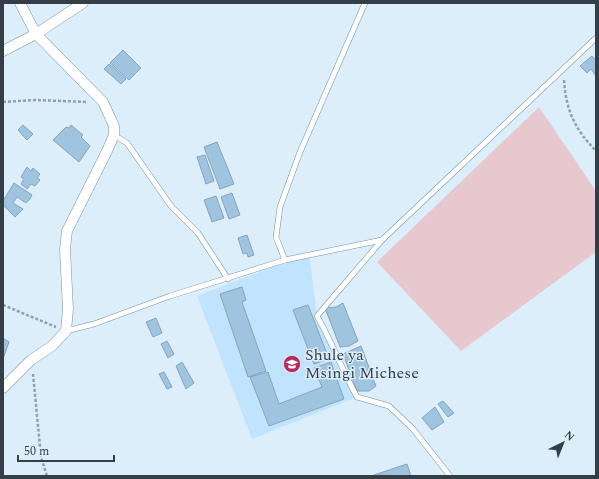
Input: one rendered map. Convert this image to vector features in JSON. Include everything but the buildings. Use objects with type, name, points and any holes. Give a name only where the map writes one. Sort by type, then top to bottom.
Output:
[{"type":"street","points":[[4,386],[31,360],[52,346],[66,331],[68,309],[65,249],[67,231],[114,135],[114,126],[103,102],[36,34],[20,3]]},
{"type":"street","points":[[3,51],[36,34],[83,3]]},
{"type":"lane","points":[[285,260],[276,237],[280,207],[300,152],[365,3]]},
{"type":"lane","points":[[450,476],[413,429],[388,406],[357,397],[342,369],[333,344],[317,316],[382,240],[564,70],[596,38]]},
{"type":"lane","points":[[114,135],[127,143],[171,206],[198,233],[228,279]]},
{"type":"lane","points":[[66,331],[94,324],[170,296],[285,260],[382,240]]},
{"type":"path","points":[[564,70],[565,96],[573,121],[583,137],[596,151]]},
{"type":"path","points":[[3,102],[35,100],[103,102]]},
{"type":"path","points":[[3,305],[66,331]]},
{"type":"path","points":[[31,360],[41,457],[47,476]]},
{"type":"shaded area","points":[[539,107],[596,191],[596,252],[461,351],[377,262]]},
{"type":"shaded area","points":[[309,253],[317,316],[357,397],[252,439],[197,296]]},
{"type":"place","name":"Shule ya Msingi Michese","points":[[292,364]]}]
